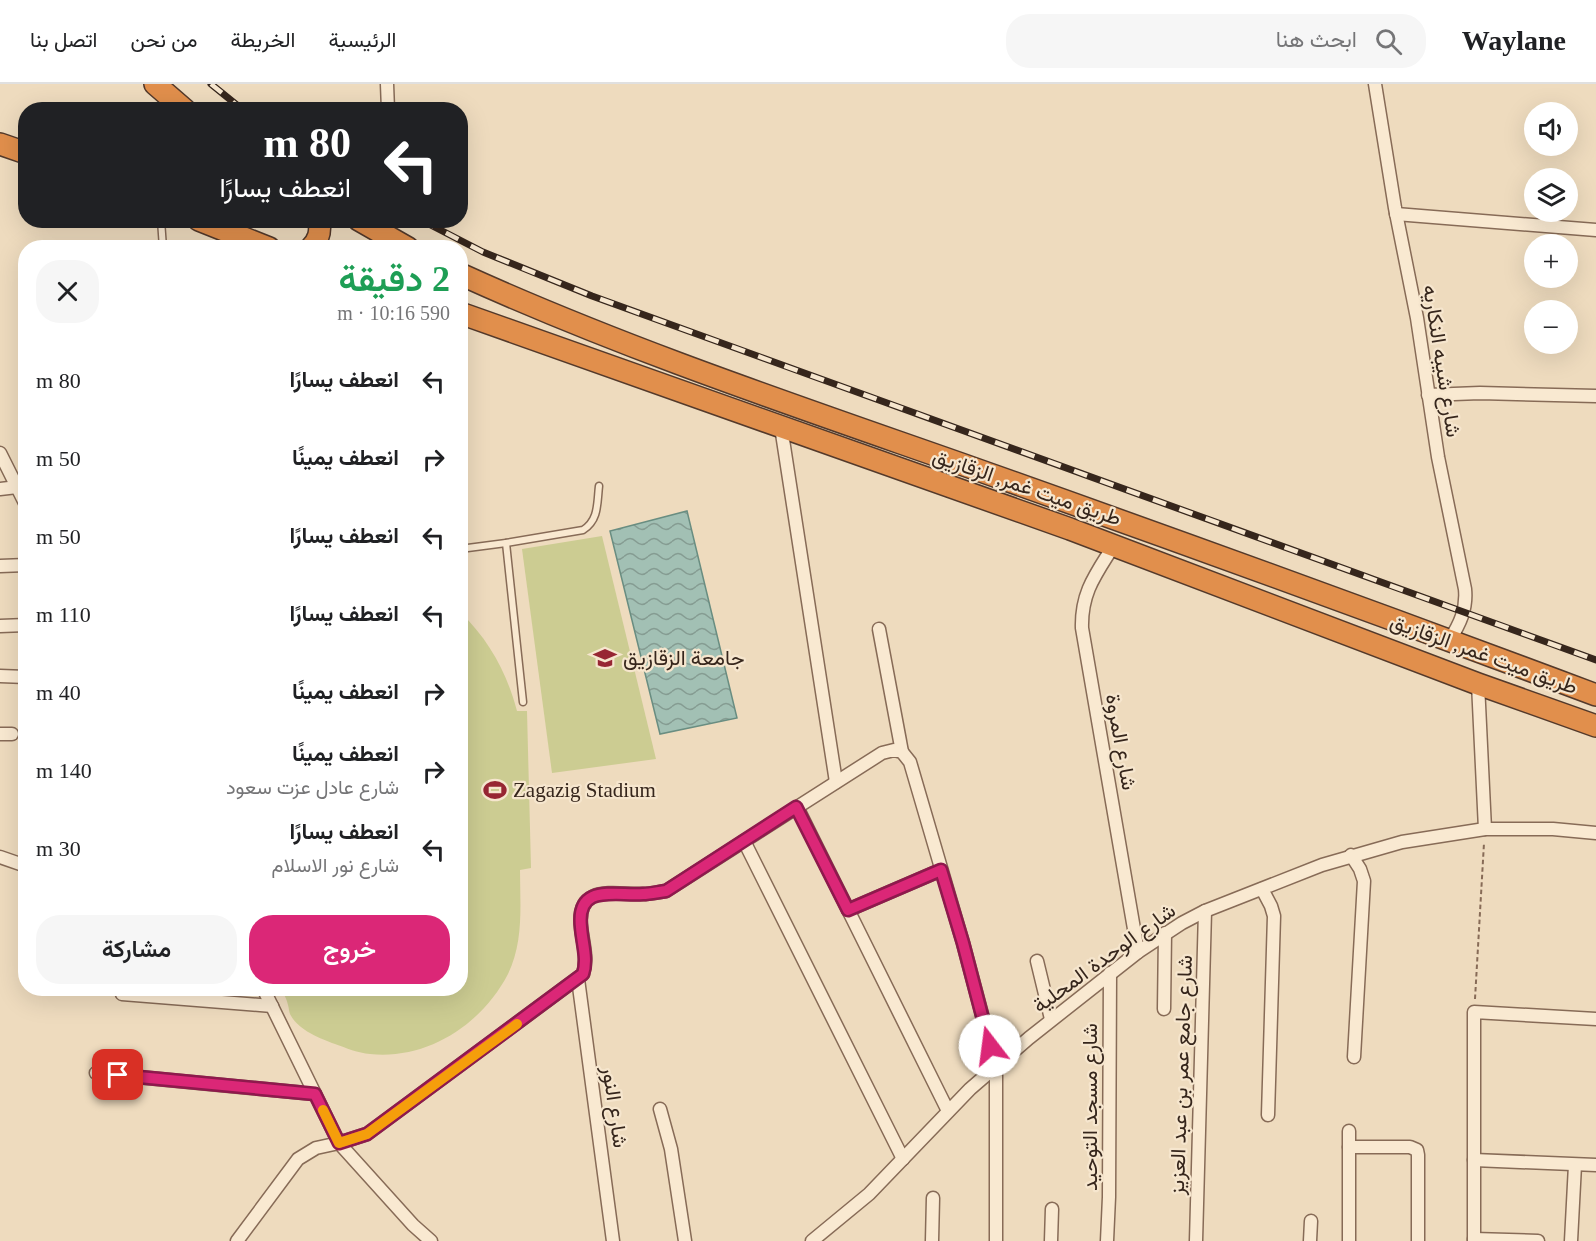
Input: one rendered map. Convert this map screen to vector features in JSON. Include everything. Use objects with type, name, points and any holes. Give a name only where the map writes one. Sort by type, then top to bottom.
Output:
[{"type":"highway","points":[[155,84],[176,102]]},
{"type":"highway","points":[[0,144],[18,150]]},
{"type":"highway","points":[[219,228],[249,240]]},
{"type":"highway","points":[[373,228],[393,240]]},
{"type":"highway","name":"طريق ميت غمر, الزقازيق","points":[[468,277],[700,371],[1224,557],[1596,695]]},
{"type":"highway","name":"طريق ميت غمر, الزقازيق","points":[[468,316],[1114,546],[1478,684],[1596,726]]},
{"type":"street","points":[[387,84],[388,102]]},
{"type":"street","name":"شارع شيبه النكاريه","points":[[1375,84],[1396,214],[1417,318],[1428,395],[1466,602],[1457,628],[1449,641]]},
{"type":"street","points":[[1396,214],[1596,230]]},
{"type":"street","points":[[1428,395],[1480,393],[1596,396]]},
{"type":"street","points":[[781,427],[836,782]]},
{"type":"street","points":[[0,453],[17,487],[0,489]]},
{"type":"street","name":"شارع المروة","points":[[1114,546],[1089,586],[1083,607],[1082,628],[1138,952]]},
{"type":"street","points":[[0,566],[18,565]]},
{"type":"street","points":[[0,626],[18,625]]},
{"type":"street","points":[[879,629],[902,752],[910,762],[963,943],[996,1067],[996,1241]]},
{"type":"street","points":[[0,676],[18,677]]},
{"type":"street","points":[[1478,684],[1485,829]]},
{"type":"street","points":[[237,1241],[298,1159],[316,1148],[367,1134],[578,979],[583,974],[586,963],[580,917],[582,908],[594,896],[609,892],[643,894],[666,891],[882,753],[894,750],[902,752]]},
{"type":"street","points":[[796,807],[948,1111]]},
{"type":"street","name":"شارع الوحدة المحلية","points":[[813,1240],[869,1194],[948,1111],[1051,1019],[1164,933],[1205,911],[1351,855],[1402,842],[1485,829],[1553,828],[1596,833]]},
{"type":"street","points":[[744,841],[903,1159]]},
{"type":"street","points":[[1351,855],[1364,881],[1354,1057]]},
{"type":"street","points":[[0,857],[18,864]]},
{"type":"street","points":[[848,910],[941,870]]},
{"type":"street","points":[[1262,889],[1274,916],[1268,1116]]},
{"type":"street","name":"شارع جامع عمر بن عبد العزيز","points":[[1196,1241],[1205,911]]},
{"type":"street","points":[[1164,933],[1164,1009]]},
{"type":"street","points":[[1038,961],[1051,1019]]},
{"type":"street","name":"شارع مسجد التوحيد","points":[[1107,1241],[1110,974]]},
{"type":"street","name":"شارع النور","points":[[578,979],[613,1241]]},
{"type":"street","points":[[147,996],[272,1006]]},
{"type":"street","points":[[267,996],[339,1143],[405,1216],[431,1241]]},
{"type":"street","points":[[1538,1241],[1474,1240],[1474,1012],[1596,1019]]},
{"type":"street","points":[[96,1073],[315,1094]]},
{"type":"street","points":[[660,1109],[671,1149],[685,1241]]},
{"type":"street","points":[[1349,1131],[1349,1241]]},
{"type":"street","points":[[1349,1147],[1410,1146],[1416,1150],[1418,1155],[1418,1241]]},
{"type":"street","points":[[1474,1160],[1596,1165]]},
{"type":"street","points":[[1571,1241],[1575,1165]]},
{"type":"street","points":[[932,1241],[933,1198]]},
{"type":"street","points":[[1051,1241],[1052,1209]]},
{"type":"street","points":[[1310,1241],[1311,1221]]},
{"type":"lane","points":[[468,548],[583,530],[595,518],[599,486]]},
{"type":"lane","points":[[506,543],[523,702]]},
{"type":"path","points":[[1474,1012],[1485,829]]},
{"type":"green space","points":[[602,536],[656,759],[552,773],[522,549]]},
{"type":"green space","name":"Zagazig Stadium","points":[[468,620],[496,658],[508,683],[517,711],[527,711],[531,868],[520,870],[519,936],[508,974],[484,1008],[451,1035],[432,1045],[392,1054],[361,1053],[310,1033],[294,1020],[284,996],[468,996]]},
{"type":"water","points":[[687,511],[737,718],[660,734],[610,531]]},
{"type":"railway","points":[[211,84],[233,102]]},
{"type":"railway","points":[[436,228],[460,240]]},
{"type":"railway","points":[[468,244],[592,296],[1596,660]]},
{"type":"slow traffic","points":[[323,1110],[339,1143],[367,1134],[517,1024]]},
{"type":"place","name":"جامعة الزقازيق","points":[[605,658]]},
{"type":"place","name":"Zagazig Stadium","points":[[495,790]]},
{"type":"route","points":[[118,1075],[315,1094],[339,1143],[367,1134],[583,974],[586,963],[580,917],[582,908],[594,896],[609,892],[643,894],[666,891],[796,807],[848,910],[941,870],[990,1046]]}]
